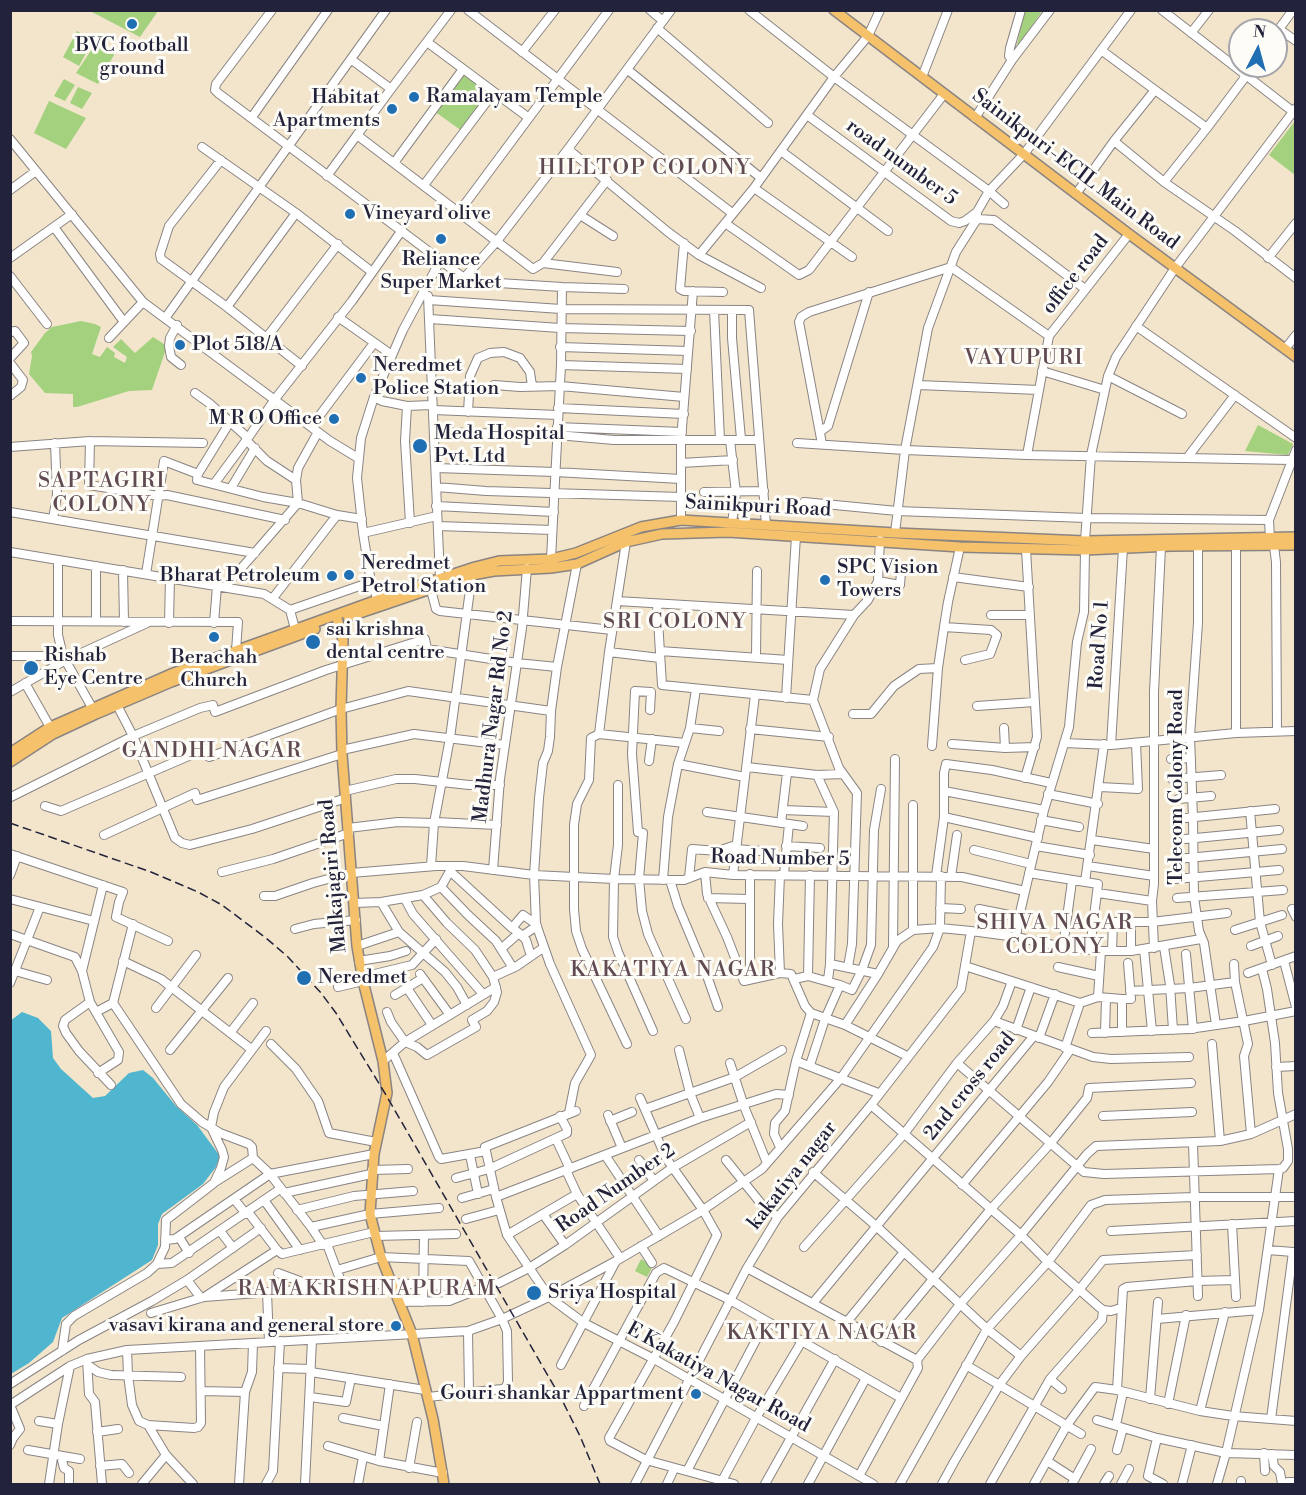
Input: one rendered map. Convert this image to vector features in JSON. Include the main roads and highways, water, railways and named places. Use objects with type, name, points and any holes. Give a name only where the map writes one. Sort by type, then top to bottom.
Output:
[{"type":"main road","name":"Sainikpuri-ECIL Main Road","points":[[834,10],[1129,234],[1296,357]]},
{"type":"main road","name":"Sainikpuri Road","points":[[10,762],[94,711],[171,674],[295,629],[431,590],[472,575],[577,564],[641,526],[681,520],[1000,537],[1123,548],[1236,546],[1296,537]]},
{"type":"main road","name":"Sainikpuri Road","points":[[10,753],[50,728],[117,705],[378,600],[441,578],[499,561],[551,559],[641,537],[684,532],[728,532],[1026,549],[1085,545],[1272,542],[1296,545]]},
{"type":"main road","points":[[999,548],[1000,537]]},
{"type":"main road","name":"Malkajagiri Road","points":[[334,619],[343,660],[342,752],[357,946],[383,1061],[387,1093],[371,1172],[370,1214],[381,1257],[412,1334],[427,1393],[444,1485]]},
{"type":"water","points":[[22,1012],[38,1018],[51,1031],[53,1058],[61,1069],[93,1098],[105,1096],[129,1073],[143,1070],[197,1125],[220,1156],[216,1167],[203,1184],[162,1214],[158,1224],[158,1245],[152,1260],[62,1318],[53,1342],[29,1363],[11,1374],[10,1021]]},
{"type":"railway","points":[[10,823],[151,872],[222,905],[288,957],[321,993],[336,1013],[386,1095],[562,1400],[600,1484]]},
{"type":"place","name":"BVC football ground","points":[[132,24]]},
{"type":"place","name":"Ramalayam Temple","points":[[414,97]]},
{"type":"place","name":"Habitat Apartments","points":[[392,109]]},
{"type":"place","name":"Vineyard olive","points":[[350,214]]},
{"type":"place","name":"Reliance Super Market","points":[[441,239]]},
{"type":"place","name":"Plot 518/A","points":[[180,345]]},
{"type":"place","name":"Neredmet Police Station","points":[[361,378]]},
{"type":"place","name":"M R O Office","points":[[334,419]]},
{"type":"place","name":"Meda Hospital Pvt. Ltd","points":[[420,446]]},
{"type":"place","name":"Neredmet Petrol Station","points":[[349,575]]},
{"type":"place","name":"Bharat Petroleum","points":[[332,576]]},
{"type":"place","name":"SPC Vision Towers","points":[[825,580]]},
{"type":"place","name":"Berachah Church","points":[[214,637]]},
{"type":"place","name":"sai krishna dental centre","points":[[313,642]]},
{"type":"place","name":"Rishab Eye Centre","points":[[31,668]]},
{"type":"place","name":"Neredmet","points":[[304,978]]},
{"type":"place","name":"Sriya Hospital","points":[[534,1293]]},
{"type":"place","name":"vasavi kirana and general store","points":[[396,1326]]},
{"type":"place","name":"Gouri shankar Appartment","points":[[696,1394]]},
{"type":"district","name":"HILLTOP COLONY","points":[[645,169]]},
{"type":"district","name":"VAYUPURI","points":[[1024,359]]},
{"type":"district","name":"SAPTAGIRI COLONY","points":[[102,494]]},
{"type":"district","name":"SRI COLONY","points":[[675,623]]},
{"type":"district","name":"GANDHI NAGAR","points":[[212,752]]},
{"type":"district","name":"SHIVA NAGAR COLONY","points":[[1055,936]]},
{"type":"district","name":"KAKATIYA NAGAR","points":[[673,971]]},
{"type":"district","name":"RAMAKRISHNAPURAM","points":[[367,1290]]},
{"type":"district","name":"KAKTIYA NAGAR","points":[[822,1334]]}]
